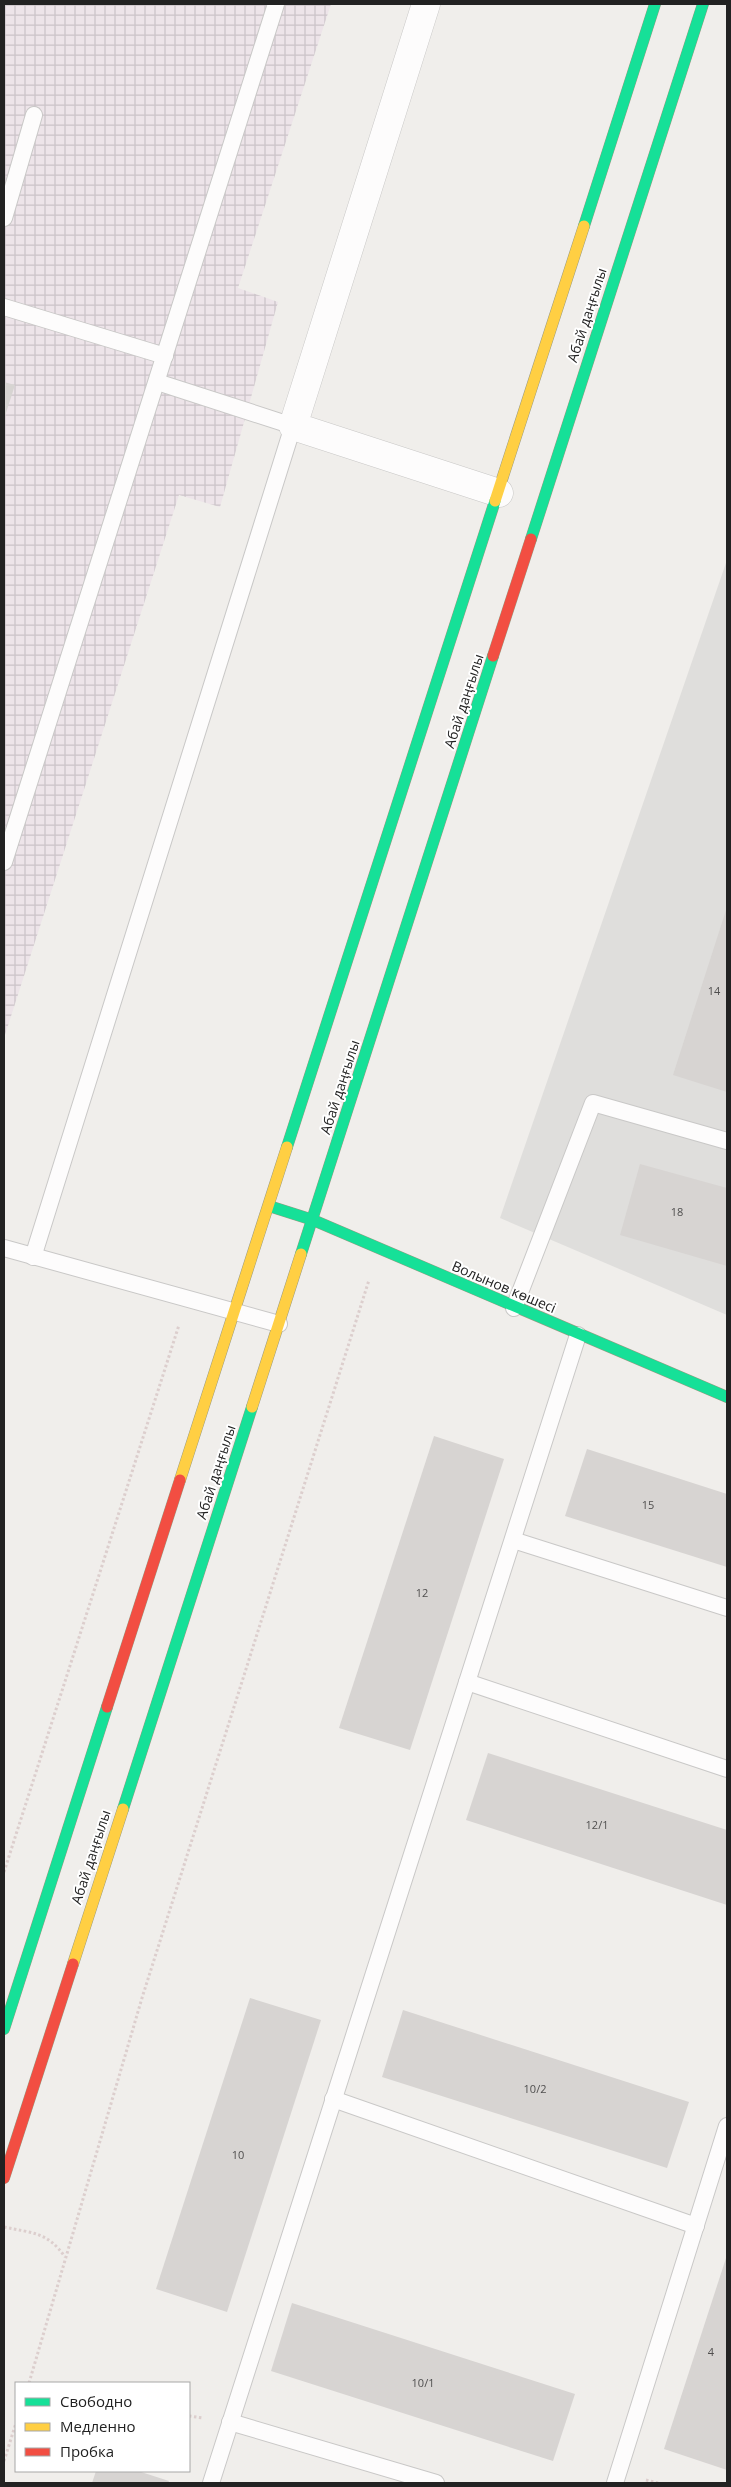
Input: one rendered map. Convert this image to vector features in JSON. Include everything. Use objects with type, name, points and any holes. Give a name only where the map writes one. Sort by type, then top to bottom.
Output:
[{"type":"main road","points":[[4,2029],[655,4]]},
{"type":"main road","name":"Абай даңғылы","points":[[4,2178],[703,4]]},
{"type":"main road","name":"Волынов көшесі","points":[[269,1206],[313,1220],[514,1308],[727,1397]]},
{"type":"street","points":[[426,4],[293,426],[499,493]]},
{"type":"lane","points":[[4,862],[276,4]]},
{"type":"lane","points":[[4,218],[34,115]]},
{"type":"lane","points":[[4,307],[165,356]]},
{"type":"lane","points":[[33,1257],[293,426],[157,382]]},
{"type":"lane","points":[[514,1308],[593,1103],[727,1141]]},
{"type":"lane","points":[[4,1248],[236,1310],[279,1324]]},
{"type":"lane","points":[[211,2483],[578,1335]]},
{"type":"lane","points":[[513,1540],[727,1608]]},
{"type":"lane","points":[[467,1682],[727,1769]]},
{"type":"lane","points":[[334,2100],[696,2226]]},
{"type":"lane","points":[[615,2483],[727,2126]]},
{"type":"lane","points":[[230,2422],[436,2483]]},
{"type":"path","points":[[30,2382],[142,1998],[378,1249]]},
{"type":"path","points":[[4,1872],[187,1297]]},
{"type":"path","points":[[4,2227],[41,2236],[56,2244],[66,2258]]},
{"type":"path","points":[[4,2461],[15,2426]]},
{"type":"shaded area","points":[[4,4],[331,4],[238,288],[278,302],[220,507],[179,495],[4,1038]]},
{"type":"shaded area","points":[[727,560],[727,1315],[500,1218]]},
{"type":"building","points":[[4,382],[15,385],[4,419]]},
{"type":"building","points":[[727,907],[727,1092],[673,1075]]},
{"type":"building","points":[[640,1164],[727,1188],[727,1266],[620,1235]]},
{"type":"building","points":[[434,1436],[504,1459],[410,1750],[339,1728]]},
{"type":"building","points":[[587,1449],[727,1494],[727,1567],[565,1516]]},
{"type":"building","points":[[488,1753],[727,1830],[727,1905],[466,1820]]},
{"type":"building","points":[[250,1998],[321,2020],[227,2312],[156,2289]]},
{"type":"building","points":[[403,2010],[689,2102],[667,2168],[382,2077]]},
{"type":"building","points":[[727,2255],[727,2470],[664,2449]]},
{"type":"building","points":[[292,2303],[575,2394],[553,2461],[271,2371]]},
{"type":"building","points":[[96,2472],[141,2472],[169,2481],[168,2483],[92,2483]]},
{"type":"traffic: fast","points":[[584,226],[655,4]]},
{"type":"traffic: fast","points":[[531,539],[703,4]]},
{"type":"traffic: fast","points":[[287,1147],[495,501]]},
{"type":"traffic: fast","points":[[301,1254],[493,656]]},
{"type":"traffic: fast","points":[[269,1206],[313,1220],[727,1397]]},
{"type":"traffic: fast","points":[[123,1809],[252,1407]]},
{"type":"traffic: fast","points":[[4,2029],[107,1707]]},
{"type":"traffic: slow","points":[[495,501],[584,226]]},
{"type":"traffic: slow","points":[[180,1480],[287,1147]]},
{"type":"traffic: slow","points":[[252,1407],[301,1254]]},
{"type":"traffic: slow","points":[[73,1964],[123,1809]]},
{"type":"traffic: jam","points":[[493,656],[531,539]]},
{"type":"traffic: jam","points":[[107,1707],[180,1480]]},
{"type":"traffic: jam","points":[[4,2178],[73,1964]]}]
